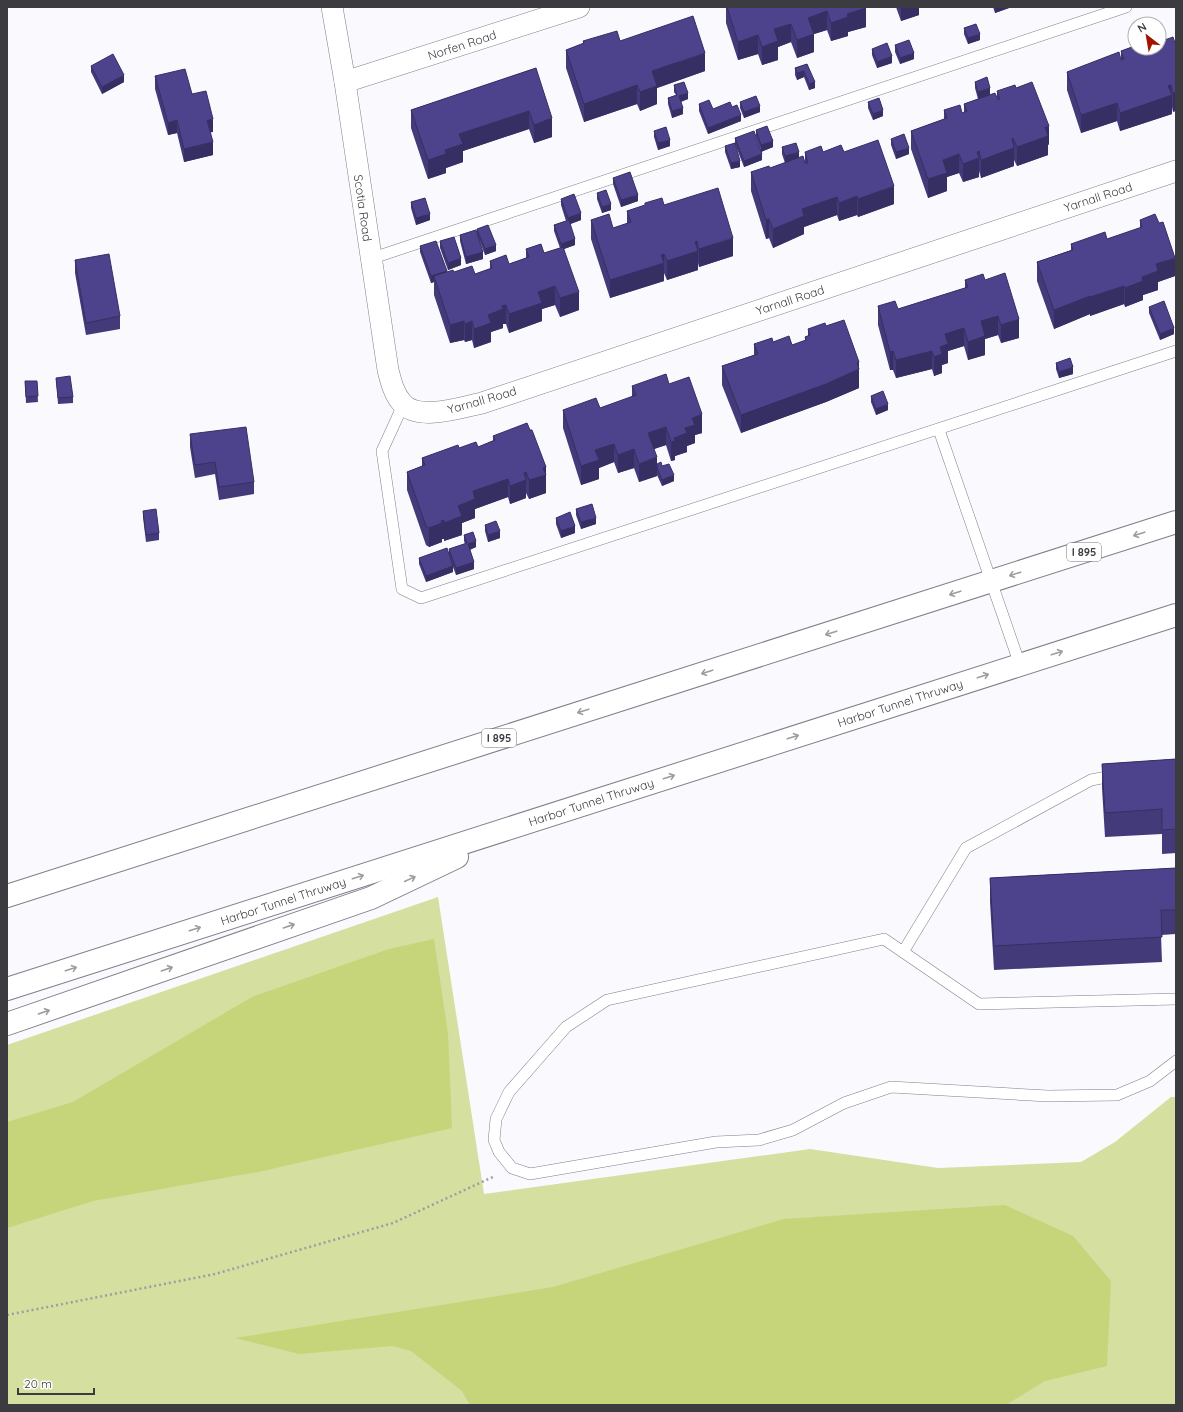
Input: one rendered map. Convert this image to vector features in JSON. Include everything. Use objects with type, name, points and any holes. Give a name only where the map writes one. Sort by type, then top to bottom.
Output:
[{"type":"highway","name":"I 895","points":[[7,896],[1176,522]]},
{"type":"highway","name":"Harbor Tunnel Thruway","points":[[7,990],[1176,615]]},
{"type":"highway","points":[[7,1024],[371,898],[538,819]]},
{"type":"street","name":"Scotia Road","points":[[332,7],[345,82],[370,259],[388,370],[394,392],[403,405]]},
{"type":"street","name":"Norfen Road","points":[[345,82],[579,7]]},
{"type":"street","name":"Yarnall Road","points":[[403,405],[421,413],[445,411],[482,402],[1176,171]]},
{"type":"lane","points":[[370,259],[1126,7]]},
{"type":"lane","points":[[403,405],[382,451],[402,589],[421,598],[939,430],[1176,351]]},
{"type":"lane","points":[[939,430],[1020,665]]},
{"type":"lane","points":[[903,952],[966,848],[1091,780],[1130,772]]},
{"type":"lane","points":[[1176,999],[979,1004],[884,939],[607,1000],[566,1027],[509,1092],[496,1119],[494,1140],[499,1152],[512,1168],[530,1174],[716,1142],[759,1140],[793,1130],[844,1103],[891,1087],[1048,1096],[1117,1095],[1150,1081],[1176,1061]]},
{"type":"path","points":[[7,1315],[215,1274],[386,1226],[512,1168]]},
{"type":"green space","points":[[438,897],[484,1194],[810,1149],[938,1168],[1081,1162],[1115,1142],[1171,1097],[1176,1097],[1176,1405],[7,1405],[7,1045]]},
{"type":"green space","points":[[434,939],[448,1034],[452,1128],[258,1172],[93,1201],[7,1228],[7,1122],[73,1102],[252,997],[389,949]]},
{"type":"green space","points":[[1005,1205],[1073,1236],[1111,1281],[1107,1366],[1045,1381],[1006,1405],[470,1405],[462,1391],[411,1351],[392,1346],[299,1354],[235,1338],[553,1287],[784,1219]]},
{"type":"building","points":[[727,7],[866,8],[847,14],[848,17],[831,23],[827,11],[808,18],[814,34],[797,40],[791,24],[774,29],[778,41],[762,47],[758,35],[738,42]]},
{"type":"building","points":[[693,16],[705,53],[652,71],[657,86],[640,92],[637,85],[584,104],[566,50],[584,43],[583,41],[617,31],[620,41]]},
{"type":"building","points":[[976,24],[980,34],[968,38],[964,28]]},
{"type":"building","points":[[1173,37],[1175,43],[1176,42],[1176,93],[1173,93],[1171,85],[1168,86],[1172,95],[1120,113],[1117,103],[1081,115],[1067,72],[1119,52],[1121,60],[1124,59],[1121,51],[1127,49],[1127,56],[1167,56],[1167,39]]},
{"type":"building","points":[[909,40],[914,53],[900,58],[895,45]]},
{"type":"building","points":[[887,43],[892,56],[877,62],[872,49]]},
{"type":"building","points":[[113,54],[124,75],[102,87],[91,66]]},
{"type":"building","points":[[807,64],[815,82],[809,84],[804,71],[797,73],[795,68]]},
{"type":"building","points":[[536,68],[552,118],[534,125],[529,111],[459,134],[463,144],[445,150],[446,154],[428,160],[411,110]]},
{"type":"building","points":[[185,69],[192,94],[206,91],[213,119],[207,120],[213,142],[184,149],[177,120],[168,123],[155,76]]},
{"type":"building","points":[[987,77],[990,88],[978,92],[975,82]]},
{"type":"building","points":[[684,82],[688,93],[679,96],[683,108],[672,111],[668,98],[677,95],[674,85]]},
{"type":"building","points":[[1032,82],[1049,126],[1045,127],[1048,136],[1017,147],[1013,138],[1014,148],[981,160],[979,151],[977,152],[979,158],[963,164],[959,154],[943,160],[947,173],[928,179],[911,131],[947,118],[944,110],[960,105],[962,113],[967,111],[964,104],[995,93],[998,100],[1000,99],[997,91],[1015,85],[1016,88]]},
{"type":"building","points":[[756,96],[760,106],[744,112],[740,102]]},
{"type":"building","points":[[879,98],[883,110],[873,114],[868,102]]},
{"type":"building","points":[[709,100],[713,109],[730,102],[732,107],[737,105],[741,115],[708,128],[699,104]]},
{"type":"building","points":[[767,126],[773,141],[761,145],[756,130]]},
{"type":"building","points":[[666,127],[670,140],[658,143],[654,131]]},
{"type":"building","points":[[754,131],[762,154],[744,161],[735,138]]},
{"type":"building","points":[[904,134],[909,148],[896,152],[891,139]]},
{"type":"building","points":[[878,140],[894,186],[858,199],[857,196],[839,203],[837,197],[802,209],[804,216],[773,229],[769,219],[766,220],[751,172],[769,166],[770,168],[803,156],[805,163],[808,163],[805,152],[821,146],[823,152],[841,145],[844,152]]},
{"type":"building","points":[[735,143],[740,161],[731,163],[725,146]]},
{"type":"building","points":[[796,143],[799,152],[785,156],[782,147]]},
{"type":"building","points":[[630,172],[638,195],[621,200],[613,178]]},
{"type":"building","points":[[718,188],[733,238],[699,249],[697,241],[695,242],[698,251],[667,261],[664,254],[661,255],[664,263],[610,280],[591,220],[609,214],[613,228],[631,222],[627,211],[645,205],[645,203],[662,198],[664,205]]},
{"type":"building","points":[[606,190],[611,204],[602,207],[597,193]]},
{"type":"building","points":[[574,194],[581,213],[568,218],[561,199]]},
{"type":"building","points":[[425,198],[430,214],[416,218],[411,202]]},
{"type":"building","points":[[1155,214],[1159,223],[1163,222],[1175,258],[1156,264],[1158,271],[1142,277],[1143,281],[1125,288],[1124,286],[1090,296],[1054,310],[1037,262],[1073,250],[1071,244],[1105,232],[1107,239],[1142,227],[1140,220]]},
{"type":"building","points":[[569,220],[575,239],[561,244],[554,225]]},
{"type":"building","points":[[488,225],[496,245],[485,249],[477,229]]},
{"type":"building","points":[[476,230],[483,252],[466,257],[460,235]]},
{"type":"building","points":[[454,237],[461,258],[448,263],[440,241]]},
{"type":"building","points":[[436,241],[447,271],[431,276],[420,246]]},
{"type":"building","points":[[541,244],[544,253],[563,247],[579,292],[560,298],[555,286],[538,292],[542,303],[509,314],[506,305],[502,306],[503,309],[488,315],[491,323],[474,329],[472,321],[465,324],[464,321],[450,325],[434,276],[453,270],[454,272],[472,266],[475,274],[492,268],[490,261],[506,255],[509,264],[529,257],[526,249]]},
{"type":"building","points":[[109,254],[120,316],[86,323],[75,260]]},
{"type":"building","points":[[1005,273],[1019,319],[1001,325],[998,316],[981,321],[985,336],[968,342],[964,328],[945,334],[948,344],[940,347],[942,354],[934,357],[932,351],[896,360],[893,351],[890,352],[878,306],[895,301],[898,309],[968,287],[965,280],[983,274],[985,280]]},
{"type":"building","points":[[1164,301],[1174,328],[1160,334],[1149,307]]},
{"type":"building","points":[[844,320],[859,362],[857,363],[859,369],[826,384],[741,415],[722,366],[758,354],[754,344],[772,338],[773,342],[789,336],[792,345],[806,340],[805,337],[810,335],[808,329],[825,323],[826,326]]},
{"type":"building","points":[[1070,358],[1073,367],[1059,372],[1056,363]]},
{"type":"building","points":[[666,374],[669,384],[689,377],[702,414],[692,418],[695,425],[685,428],[687,433],[674,438],[675,441],[671,442],[666,427],[648,433],[657,457],[639,464],[634,449],[618,455],[614,444],[595,450],[599,460],[581,466],[563,410],[596,398],[600,408],[636,395],[632,386]]},
{"type":"building","points":[[70,376],[73,397],[58,398],[56,378]]},
{"type":"building","points":[[25,381],[37,381],[38,396],[26,397]]},
{"type":"building","points":[[883,391],[888,404],[876,409],[871,396]]},
{"type":"building","points":[[527,423],[530,430],[532,430],[546,467],[543,468],[546,475],[529,480],[526,472],[524,473],[526,480],[510,486],[508,479],[473,491],[475,499],[458,506],[462,516],[444,523],[444,520],[441,521],[442,523],[429,528],[426,526],[407,472],[425,465],[422,458],[458,445],[459,448],[476,442],[478,447],[495,440],[493,436]]},
{"type":"building","points":[[246,427],[254,482],[219,487],[215,462],[195,465],[190,434]]},
{"type":"building","points":[[661,462],[662,466],[669,464],[674,475],[662,480],[657,468],[657,464]]},
{"type":"building","points":[[592,504],[596,518],[581,522],[576,509]]},
{"type":"building","points":[[156,509],[159,533],[146,535],[143,511]]},
{"type":"building","points":[[570,512],[575,526],[561,531],[556,518]]},
{"type":"building","points":[[496,521],[500,531],[488,535],[485,525]]},
{"type":"building","points":[[473,532],[476,541],[468,544],[474,562],[456,568],[449,549],[467,543],[464,535]]},
{"type":"building","points":[[447,548],[453,566],[426,576],[419,558]]},
{"type":"building","points":[[1176,759],[1176,829],[1162,830],[1162,809],[1105,813],[1102,764]]},
{"type":"building","points":[[1176,868],[1176,910],[1161,910],[1162,937],[994,946],[990,878]]}]
